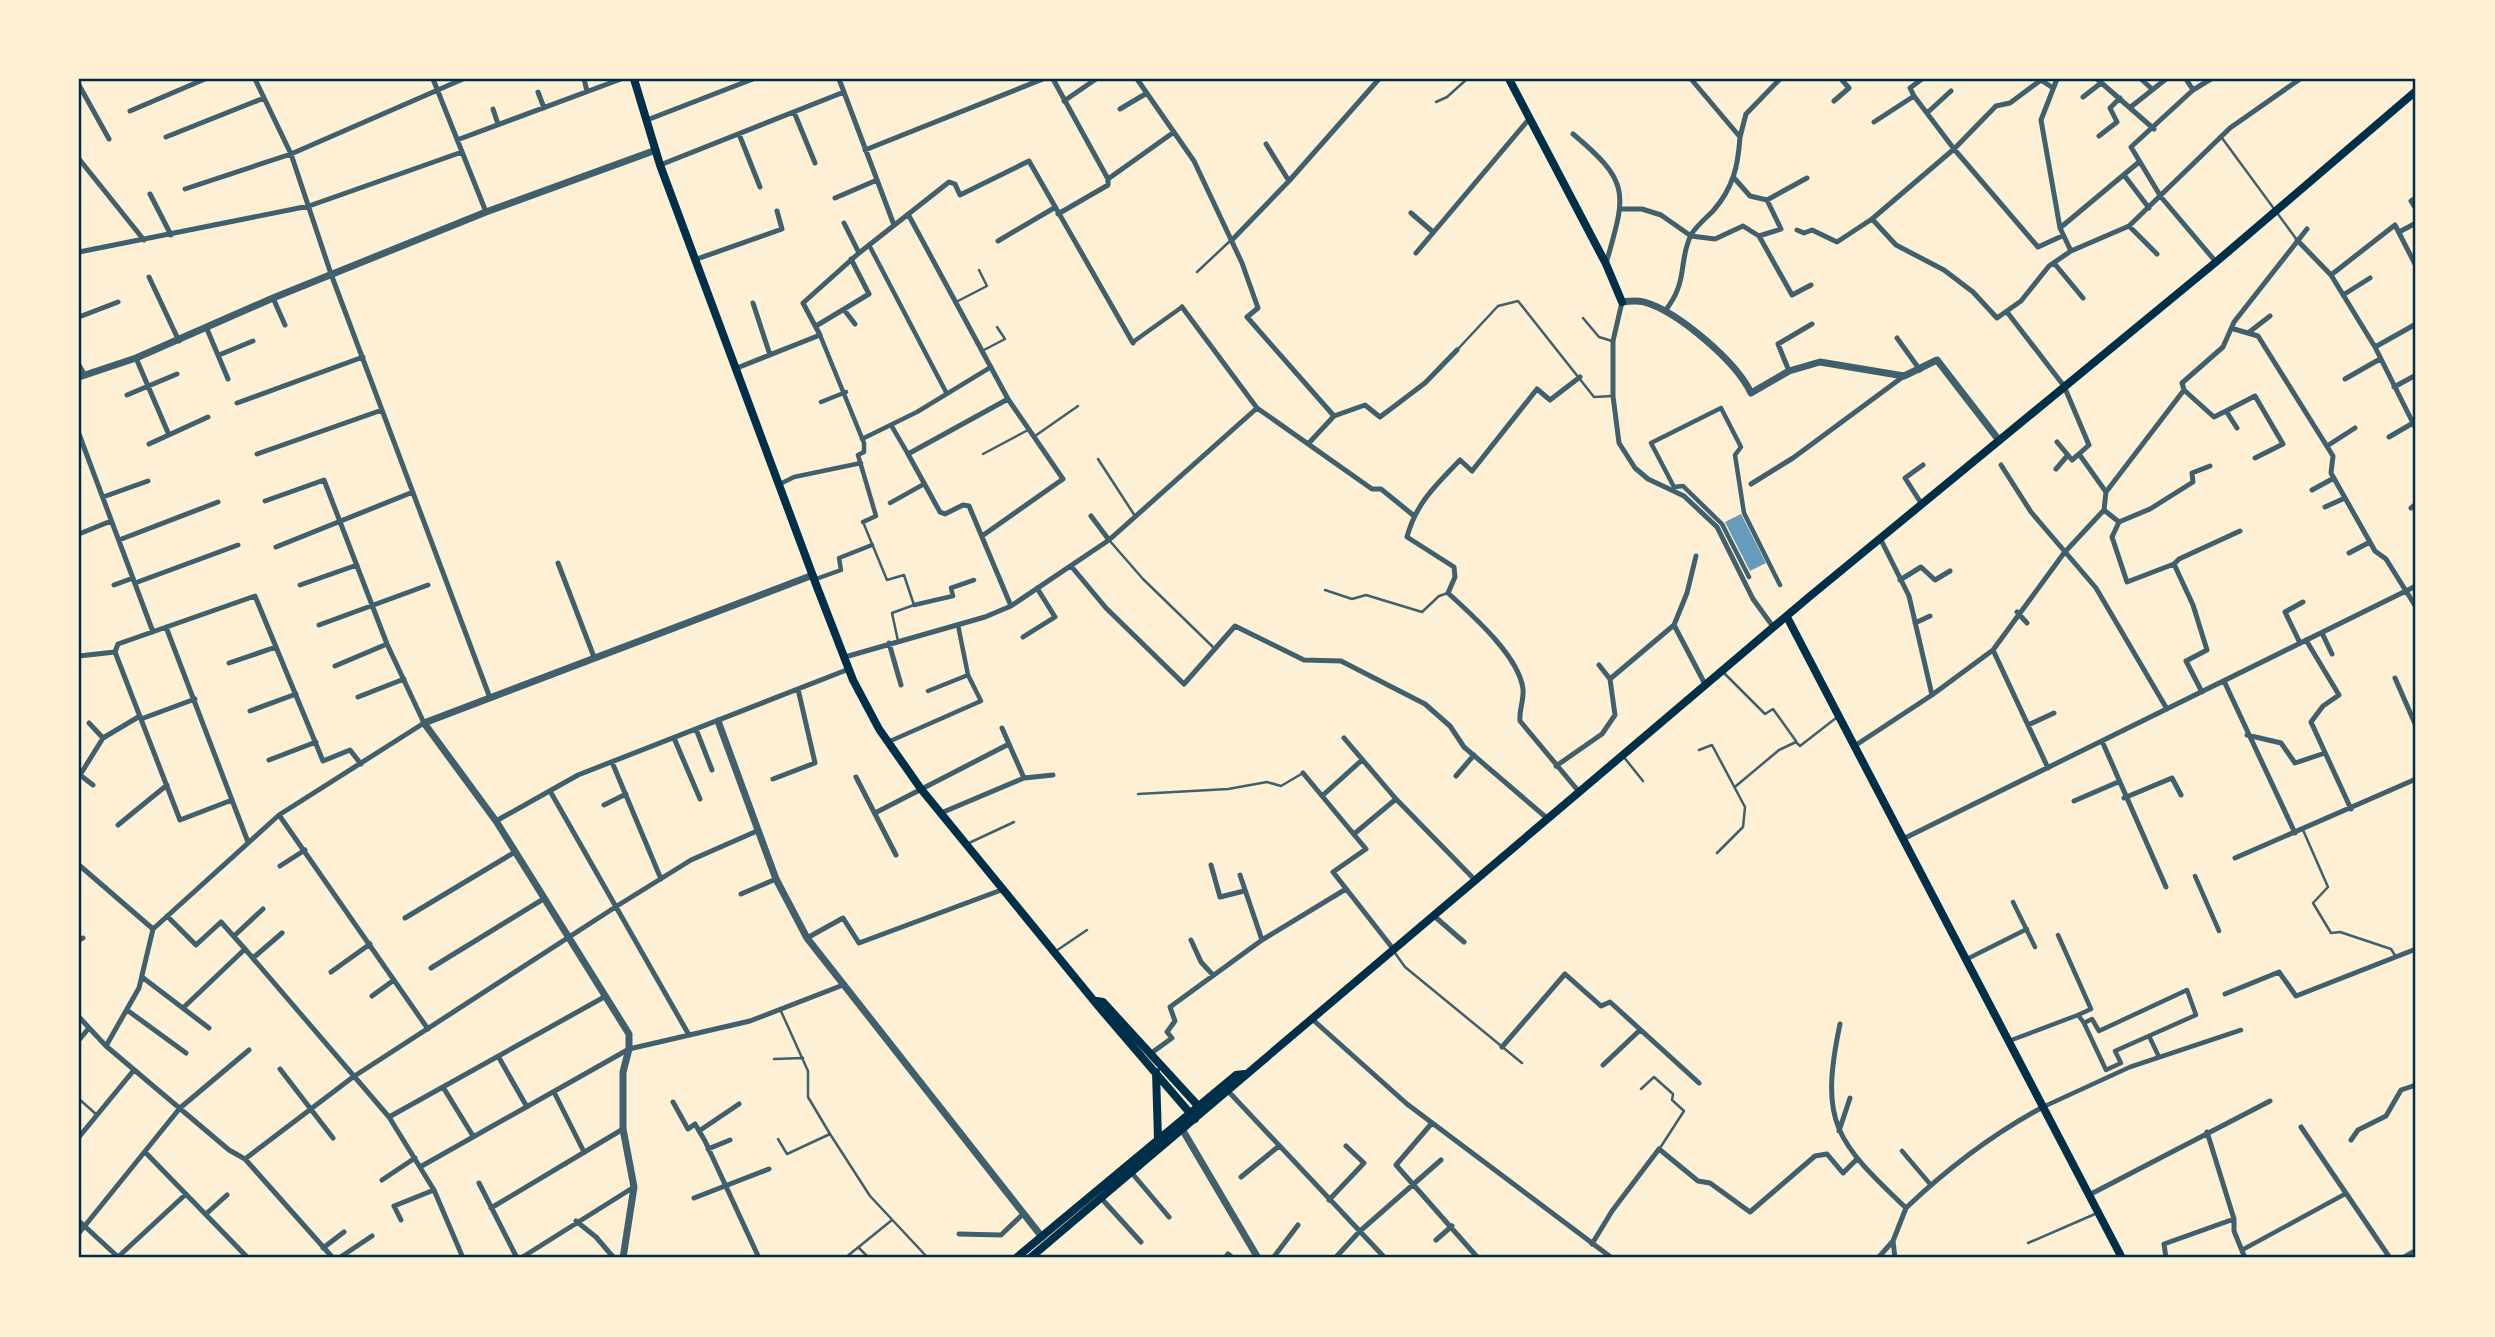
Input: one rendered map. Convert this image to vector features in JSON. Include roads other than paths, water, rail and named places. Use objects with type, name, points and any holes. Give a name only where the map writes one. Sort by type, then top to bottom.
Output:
[{"type":"main road","points":[[634,79],[660,165],[849,669],[888,742],[941,813],[1192,1115]]},
{"type":"main road","points":[[1509,79],[1606,264],[1622,302]]},
{"type":"main road","points":[[1030,1258],[1045,1240],[1158,1139],[1228,1091],[1244,1074],[1921,503],[2216,262],[2416,91]]},
{"type":"main road","points":[[1787,617],[1905,838],[2122,1258]]},
{"type":"main road","points":[[1097,1001],[1103,1002],[1200,1109]]},
{"type":"main road","points":[[1156,1072],[1158,1139]]},
{"type":"main road","points":[[1200,1109],[1236,1075],[1244,1074]]},
{"type":"main road","points":[[1016,1258],[1101,1198],[1182,1129],[1192,1115]]},
{"type":"street","points":[[130,111],[205,79]]},
{"type":"street","points":[[255,79],[291,154],[331,274],[490,698]]},
{"type":"street","points":[[433,79],[486,212]]},
{"type":"street","points":[[185,189],[291,154],[436,88],[463,79]]},
{"type":"street","points":[[583,79],[587,91]]},
{"type":"street","points":[[457,140],[621,79]]},
{"type":"street","points":[[647,120],[753,79]]},
{"type":"street","points":[[839,79],[894,225]]},
{"type":"street","points":[[865,150],[1044,79]]},
{"type":"street","points":[[998,241],[1108,185],[1108,180],[1053,79]]},
{"type":"street","points":[[1064,101],[1096,79]]},
{"type":"street","points":[[1137,79],[1194,161],[1232,240],[1258,308],[1247,317],[1334,416]]},
{"type":"street","points":[[1232,240],[1289,181],[1379,79]]},
{"type":"street","points":[[1691,79],[1740,137]]},
{"type":"street","points":[[1665,311],[1681,285],[1691,236],[1727,195],[1735,179],[1745,114],[1780,79]]},
{"type":"street","points":[[1834,101],[1849,88],[1841,79]]},
{"type":"street","points":[[1922,79],[1910,88],[1914,96],[1954,149],[2038,247],[2062,236]]},
{"type":"street","points":[[2057,79],[2041,120],[2060,228],[2071,251]]},
{"type":"street","points":[[2141,79],[2152,89]]},
{"type":"street","points":[[2132,106],[2166,79]]},
{"type":"street","points":[[2186,79],[2193,90]]},
{"type":"street","points":[[2211,79],[2193,90],[2131,148],[2161,197],[2216,262]]},
{"type":"street","points":[[1872,219],[1896,245],[1944,270],[1973,292],[1997,318],[2021,301],[2054,263],[2071,251],[2129,226],[2221,137],[2300,79]]},
{"type":"street","points":[[1797,230],[1804,233],[1812,230],[1837,242],[1872,219],[1954,149],[1996,106],[2010,103],[2041,80],[2053,88]]},
{"type":"street","points":[[2083,97],[2099,81],[2132,106],[2154,129]]},
{"type":"street","points":[[79,85],[109,139]]},
{"type":"street","points":[[1927,113],[1951,91]]},
{"type":"street","points":[[538,92],[544,108]]},
{"type":"street","points":[[660,165],[844,92]]},
{"type":"street","points":[[1120,109],[1147,93]]},
{"type":"street","points":[[1874,122],[1914,96]]},
{"type":"street","points":[[2099,136],[2117,122],[2110,108],[2120,98]]},
{"type":"street","points":[[166,137],[264,99]]},
{"type":"street","points":[[493,109],[498,124]]},
{"type":"street","points":[[794,112],[815,163]]},
{"type":"street","points":[[1416,253],[1530,118]]},
{"type":"street","points":[[1108,180],[1174,132]]},
{"type":"street","points":[[739,134],[760,187]]},
{"type":"street","points":[[1573,134],[1589,147],[1619,184],[1622,209],[1606,264]]},
{"type":"street","points":[[1266,144],[1289,181]]},
{"type":"street","points":[[79,365],[81,375],[136,358],[273,298],[486,212],[656,150]]},
{"type":"street","points":[[79,252],[309,206],[462,152]]},
{"type":"street","points":[[79,159],[144,240]]},
{"type":"street","points":[[863,522],[876,516],[858,455],[864,452],[863,441],[846,393],[803,303],[851,259],[953,182],[960,195],[1028,161],[1133,342],[1182,307],[1257,408],[1372,489],[1381,489],[1413,515]]},
{"type":"street","points":[[2060,228],[2139,162]]},
{"type":"street","points":[[2124,175],[2149,208]]},
{"type":"street","points":[[1735,179],[1750,196],[1767,200],[1807,178]]},
{"type":"street","points":[[835,198],[877,180]]},
{"type":"street","points":[[150,194],[171,235]]},
{"type":"street","points":[[2416,198],[2411,201],[2416,209]]},
{"type":"street","points":[[1759,236],[1781,229],[1767,200]]},
{"type":"street","points":[[1622,209],[1642,209],[1661,215],[1691,236],[1715,239],[1743,226],[1759,236],[1792,295],[1811,285]]},
{"type":"street","points":[[697,259],[782,229],[777,211]]},
{"type":"street","points":[[1411,213],[1433,232]]},
{"type":"street","points":[[908,214],[1008,399],[1063,480],[982,536]]},
{"type":"street","points":[[844,223],[859,253]]},
{"type":"street","points":[[2399,232],[2416,223]]},
{"type":"street","points":[[2331,275],[2395,225],[2416,266]]},
{"type":"street","points":[[2129,226],[2157,254]]},
{"type":"street","points":[[2255,458],[2283,444],[2255,396],[2214,417],[2184,390],[2182,383],[2223,347],[2234,329],[2234,322],[2307,229]]},
{"type":"street","points":[[2297,240],[2331,275],[2375,347],[2415,424],[2389,437]]},
{"type":"street","points":[[869,245],[947,394]]},
{"type":"street","points":[[816,326],[845,311],[870,293],[851,259]]},
{"type":"street","points":[[2054,263],[2083,298]]},
{"type":"street","points":[[149,278],[179,341]]},
{"type":"street","points":[[2343,295],[2370,278]]},
{"type":"street","points":[[273,298],[285,325]]},
{"type":"street","points":[[1774,628],[1753,599],[1717,527],[1684,496],[1648,479],[1630,462],[1619,443],[1613,396],[1613,341],[1622,302],[1642,301],[1665,311],[1726,360],[1751,393],[1789,371],[1831,361],[1873,372],[1904,376]]},
{"type":"street","points":[[79,317],[118,302]]},
{"type":"street","points":[[753,303],[770,355]]},
{"type":"street","points":[[845,311],[855,324]]},
{"type":"street","points":[[2007,312],[2064,386],[2089,445],[2072,460],[2057,442]]},
{"type":"street","points":[[2248,333],[2270,316]]},
{"type":"street","points":[[1789,371],[1778,344],[1812,324]]},
{"type":"street","points":[[2375,347],[2416,324]]},
{"type":"street","points":[[207,329],[228,379]]},
{"type":"street","points":[[2234,329],[2258,336],[2333,456],[2331,473],[2375,551],[2386,559],[2416,607]]},
{"type":"street","points":[[737,368],[820,335]]},
{"type":"street","points":[[1897,338],[1920,370]]},
{"type":"street","points":[[219,355],[253,341]]},
{"type":"street","points":[[1308,444],[1334,416],[1365,405],[1380,416],[1425,383],[1457,350]]},
{"type":"street","points":[[237,403],[363,357]]},
{"type":"street","points":[[136,358],[169,435]]},
{"type":"street","points":[[2345,379],[2380,359]]},
{"type":"street","points":[[1751,484],[1793,458],[1904,376],[1937,360],[1998,439]]},
{"type":"street","points":[[863,441],[991,367]]},
{"type":"street","points":[[127,395],[177,373]]},
{"type":"street","points":[[2394,387],[2416,375]]},
{"type":"street","points":[[1580,377],[1550,400],[1537,389],[1472,471],[1460,460],[1423,498],[1413,515],[1407,537],[1454,566],[1455,578],[1448,593],[1496,641],[1517,672],[1523,687],[1520,721],[1580,793]]},
{"type":"street","points":[[1856,745],[1933,695],[1993,650],[2017,612],[2064,553],[2104,510],[2106,492],[2184,390]]},
{"type":"street","points":[[821,402],[846,393]]},
{"type":"street","points":[[908,454],[1008,399]]},
{"type":"street","points":[[845,657],[1011,606],[1109,540],[1257,408]]},
{"type":"street","points":[[1749,577],[1722,524],[1682,486],[1674,487],[1651,443],[1721,408],[1741,447],[1735,455],[1744,513],[1780,585]]},
{"type":"street","points":[[257,453],[382,410]]},
{"type":"street","points":[[2226,411],[2237,428]]},
{"type":"street","points":[[149,444],[208,417]]},
{"type":"street","points":[[891,425],[943,514],[963,505],[969,506],[1011,606]]},
{"type":"street","points":[[2327,446],[2355,428]]},
{"type":"street","points":[[79,434],[153,632]]},
{"type":"street","points":[[2079,454],[2106,492]]},
{"type":"street","points":[[2056,469],[2068,455]]},
{"type":"street","points":[[779,485],[794,477],[860,463]]},
{"type":"street","points":[[1921,503],[1905,478],[1923,465]]},
{"type":"street","points":[[2001,465],[2064,553],[2096,588],[2167,709]]},
{"type":"street","points":[[2210,466],[2192,473],[2193,482],[2172,496],[2119,522],[2112,537],[2127,582],[2174,564],[2179,559],[2240,531]]},
{"type":"street","points":[[2312,490],[2334,478]]},
{"type":"street","points":[[265,501],[324,480],[387,644],[424,723],[496,821],[628,1034],[629,1049],[623,1072],[623,1129],[634,1187],[623,1258]]},
{"type":"street","points":[[103,497],[148,481]]},
{"type":"street","points":[[890,503],[924,484]]},
{"type":"street","points":[[276,547],[413,492]]},
{"type":"street","points":[[2325,508],[2345,498]]},
{"type":"street","points":[[119,540],[218,502]]},
{"type":"street","points":[[2104,510],[2119,522]]},
{"type":"street","points":[[1091,516],[1109,540]]},
{"type":"street","points":[[79,534],[111,521]]},
{"type":"street","points":[[1880,538],[1909,596],[1933,695]]},
{"type":"street","points":[[2349,553],[2370,542]]},
{"type":"street","points":[[114,585],[238,545]]},
{"type":"street","points":[[106,1046],[142,977],[153,929],[279,815],[424,723],[594,657],[814,577],[841,570],[839,558],[872,545]]},
{"type":"street","points":[[1610,679],[1674,625],[1687,593],[1696,556]]},
{"type":"street","points":[[558,563],[594,657]]},
{"type":"street","points":[[2174,564],[2193,605],[2207,650],[2186,661],[2202,692]]},
{"type":"street","points":[[300,585],[357,565]]},
{"type":"street","points":[[1070,566],[1106,608],[1184,684],[1235,626],[1304,660],[1341,662],[1425,704],[1450,726],[1474,755],[1548,820]]},
{"type":"street","points":[[1900,580],[1921,567],[1935,580],[1950,571]]},
{"type":"street","points":[[914,605],[953,596],[951,588],[974,580]]},
{"type":"street","points":[[319,625],[428,585]]},
{"type":"street","points":[[1905,838],[2416,586]]},
{"type":"street","points":[[1023,637],[1055,617],[1037,588]]},
{"type":"street","points":[[232,800],[180,820],[115,652],[118,644],[255,596],[323,761],[350,750],[361,764]]},
{"type":"street","points":[[2303,602],[2285,612],[2339,695],[2323,706],[2311,722],[2351,808]]},
{"type":"street","points":[[2017,612],[2027,623]]},
{"type":"street","points":[[1914,623],[1930,616]]},
{"type":"street","points":[[888,742],[981,701],[968,675],[957,624]]},
{"type":"street","points":[[1674,625],[1706,687]]},
{"type":"street","points":[[166,627],[248,842]]},
{"type":"street","points":[[2322,633],[2332,654]]},
{"type":"street","points":[[889,643],[901,685]]},
{"type":"street","points":[[335,666],[387,644]]},
{"type":"street","points":[[229,663],[276,647]]},
{"type":"street","points":[[1993,650],[2048,768]]},
{"type":"street","points":[[79,655],[115,652]]},
{"type":"street","points":[[1556,766],[1602,734],[1615,715],[1610,679],[1598,665]]},
{"type":"street","points":[[496,821],[578,775],[849,669]]},
{"type":"street","points":[[928,691],[968,675]]},
{"type":"street","points":[[2395,678],[2416,726]]},
{"type":"street","points":[[358,697],[404,679]]},
{"type":"street","points":[[2224,681],[2295,834]]},
{"type":"street","points":[[773,779],[815,763],[798,689]]},
{"type":"street","points":[[250,711],[296,694]]},
{"type":"street","points":[[93,785],[80,775],[103,738],[141,717],[195,699]]},
{"type":"street","points":[[2028,725],[2054,712]]},
{"type":"street","points":[[718,721],[776,879],[807,938],[1045,1240]]},
{"type":"street","points":[[89,723],[103,738]]},
{"type":"street","points":[[1002,728],[1024,778]]},
{"type":"street","points":[[696,729],[712,770]]},
{"type":"street","points":[[2247,735],[2281,743],[2294,763],[2325,753]]},
{"type":"street","points":[[674,738],[700,799]]},
{"type":"street","points":[[1344,738],[1396,799],[1476,881]]},
{"type":"street","points":[[2102,741],[2124,798],[2166,887]]},
{"type":"street","points":[[269,760],[316,742]]},
{"type":"street","points":[[875,813],[1009,744]]},
{"type":"street","points":[[1456,776],[1474,755]]},
{"type":"street","points":[[1322,796],[1362,760]]},
{"type":"street","points":[[612,762],[661,879]]},
{"type":"street","points":[[1303,773],[1366,849],[1333,872],[1394,950]]},
{"type":"street","points":[[941,813],[1024,778],[1053,775]]},
{"type":"street","points":[[856,777],[896,855]]},
{"type":"street","points":[[2124,798],[2172,778],[2181,795]]},
{"type":"street","points":[[2235,858],[2416,779]]},
{"type":"street","points":[[2074,802],[2118,782]]},
{"type":"street","points":[[118,825],[167,785]]},
{"type":"street","points":[[550,791],[689,1035]]},
{"type":"street","points":[[604,805],[626,794]]},
{"type":"street","points":[[1354,834],[1396,799]]},
{"type":"street","points":[[279,815],[306,850],[428,1029]]},
{"type":"street","points":[[245,1158],[353,1077],[617,906],[691,860],[757,831]]},
{"type":"street","points":[[280,866],[306,850]]},
{"type":"street","points":[[405,918],[515,852]]},
{"type":"street","points":[[79,865],[153,929]]},
{"type":"street","points":[[1211,865],[1220,897],[1244,891]]},
{"type":"street","points":[[1240,875],[1262,940]]},
{"type":"street","points":[[2195,876],[2219,931]]},
{"type":"street","points":[[740,894],[776,879]]},
{"type":"street","points":[[807,938],[843,918],[859,943],[1004,888]]},
{"type":"street","points":[[1150,1054],[1172,1038],[1167,1032],[1175,1021],[1170,1007],[1262,940],[1346,889]]},
{"type":"street","points":[[431,968],[545,898]]},
{"type":"street","points":[[2013,902],[2035,947]]},
{"type":"street","points":[[234,936],[263,909]]},
{"type":"street","points":[[167,916],[196,945],[221,922],[234,936],[389,1117],[434,1190],[463,1258]]},
{"type":"street","points":[[1434,916],[1464,942]]},
{"type":"street","points":[[1967,959],[2027,929]]},
{"type":"street","points":[[253,958],[282,933]]},
{"type":"street","points":[[2009,1041],[2091,1009],[2058,935]]},
{"type":"street","points":[[1191,940],[1201,962],[1213,975]]},
{"type":"street","points":[[331,972],[370,944]]},
{"type":"street","points":[[183,1008],[245,949]]},
{"type":"street","points":[[2225,994],[2279,972],[2295,996],[2416,949]]},
{"type":"street","points":[[1503,1046],[1563,974],[1601,1006],[1610,1002],[1699,1083]]},
{"type":"street","points":[[142,977],[209,1028]]},
{"type":"street","points":[[372,996],[394,980]]},
{"type":"street","points":[[420,1167],[629,1049],[750,1021],[843,985]]},
{"type":"street","points":[[2084,1023],[2092,1018],[2099,1031],[2187,990],[2196,1015],[2115,1051],[2121,1063],[2109,1069]]},
{"type":"street","points":[[389,1117],[606,996]]},
{"type":"street","points":[[127,1010],[186,1053]]},
{"type":"street","points":[[2078,1014],[2106,1070],[2109,1069],[2112,1075]]},
{"type":"street","points":[[79,1017],[106,1046],[134,1070],[229,1150],[245,1158],[324,1253],[333,1258]]},
{"type":"street","points":[[1312,1019],[1360,1066],[1612,1258]]},
{"type":"street","points":[[1840,1024],[1831,1069],[1834,1114],[1839,1131],[1856,1160],[1906,1208]]},
{"type":"street","points":[[79,1041],[89,1028]]},
{"type":"street","points":[[1603,1065],[1640,1030]]},
{"type":"street","points":[[1878,1258],[1893,1241],[1906,1208],[1930,1184],[2012,1124],[2112,1075],[2241,1030]]},
{"type":"street","points":[[2149,1036],[2159,1057]]},
{"type":"street","points":[[79,1233],[180,1108],[249,1051]]},
{"type":"street","points":[[498,1056],[527,1107]]},
{"type":"street","points":[[280,1069],[332,1138]]},
{"type":"street","points":[[79,1138],[134,1070]]},
{"type":"street","points":[[2351,1140],[2358,1130],[2386,1116],[2401,1090],[2416,1085]]},
{"type":"street","points":[[443,1087],[473,1136]]},
{"type":"street","points":[[554,1091],[584,1152]]},
{"type":"street","points":[[1228,1091],[1385,1258]]},
{"type":"street","points":[[1839,1131],[1850,1098]]},
{"type":"street","points":[[2089,1195],[2270,1101]]},
{"type":"street","points":[[673,1102],[688,1129],[695,1124],[699,1131],[759,1258]]},
{"type":"street","points":[[699,1131],[739,1104]]},
{"type":"street","points":[[1432,1123],[1396,1165],[1478,1258]]},
{"type":"street","points":[[2301,1127],[2390,1258]]},
{"type":"street","points":[[491,1208],[623,1129]]},
{"type":"street","points":[[1182,1129],[1258,1258]]},
{"type":"street","points":[[2207,1132],[2234,1219],[2234,1231],[2245,1258]]},
{"type":"street","points":[[709,1150],[730,1140]]},
{"type":"street","points":[[1241,1177],[1279,1146]]},
{"type":"street","points":[[1329,1200],[1364,1163],[1346,1146]]},
{"type":"street","points":[[1592,1244],[1612,1211],[1659,1149],[1698,1181],[1710,1183],[1750,1212],[1815,1156],[1827,1154],[1843,1173],[1856,1160]]},
{"type":"street","points":[[1902,1151],[1930,1184]]},
{"type":"street","points":[[145,1152],[248,1258]]},
{"type":"street","points":[[382,1180],[415,1158]]},
{"type":"street","points":[[1336,1256],[1359,1232],[1441,1160]]},
{"type":"street","points":[[694,1198],[769,1169]]},
{"type":"street","points":[[1131,1172],[1169,1217]]},
{"type":"street","points":[[479,1183],[519,1258],[634,1187]]},
{"type":"street","points":[[401,1220],[394,1206],[434,1190]]},
{"type":"street","points":[[79,1221],[118,1257],[186,1194]]},
{"type":"street","points":[[2242,1250],[2345,1194]]},
{"type":"street","points":[[206,1214],[228,1195]]},
{"type":"street","points":[[1101,1198],[1141,1242]]},
{"type":"street","points":[[958,1234],[1001,1235],[1023,1214]]},
{"type":"street","points":[[2166,1258],[2164,1244],[2234,1219]]},
{"type":"street","points":[[576,1221],[596,1237],[614,1258]]},
{"type":"street","points":[[1273,1258],[1298,1225]]},
{"type":"street","points":[[1436,1240],[1452,1226]]},
{"type":"street","points":[[324,1253],[344,1232]]},
{"type":"street","points":[[339,1258],[372,1236]]},
{"type":"street","points":[[1893,1241],[1895,1258]]},
{"type":"street","points":[[2402,1258],[2416,1250]]},
{"type":"street","points":[[1225,1258],[1228,1254],[1233,1258]]},
{"type":"lane","points":[[1436,102],[1447,97],[1467,79]]},
{"type":"lane","points":[[2221,137],[2297,240]]},
{"type":"lane","points":[[1197,272],[1232,240]]},
{"type":"lane","points":[[956,302],[987,286],[979,270]]},
{"type":"lane","points":[[1457,350],[1498,306],[1518,301],[1594,397],[1613,396]]},
{"type":"lane","points":[[1583,318],[1599,337],[1613,341]]},
{"type":"lane","points":[[982,351],[1005,339],[997,327]]},
{"type":"lane","points":[[1032,438],[1078,406]]},
{"type":"lane","points":[[983,454],[1028,430]]},
{"type":"lane","points":[[1098,459],[1135,516]]},
{"type":"lane","points":[[863,522],[887,580],[904,575],[914,605],[892,613],[898,641]]},
{"type":"lane","points":[[1109,540],[1143,579],[1215,648]]},
{"type":"lane","points":[[1325,590],[1352,599],[1366,595],[1422,612],[1439,596],[1448,593]]},
{"type":"lane","points":[[1723,672],[1765,714],[1773,709],[1800,746],[1840,715]]},
{"type":"lane","points":[[1736,786],[1779,750],[1796,742]]},
{"type":"lane","points":[[1699,750],[1712,745],[1745,807],[1743,828],[1717,853]]},
{"type":"lane","points":[[1623,756],[1643,781]]},
{"type":"lane","points":[[1138,794],[1228,789],[1267,782],[1281,786],[1303,773]]},
{"type":"lane","points":[[967,844],[1014,822]]},
{"type":"lane","points":[[2303,830],[2328,887],[2314,903],[2331,933],[2340,932],[2392,949],[2396,957]]},
{"type":"lane","points":[[1056,951],[1087,930]]},
{"type":"lane","points":[[1394,950],[1405,967],[1522,1063]]},
{"type":"lane","points":[[780,1009],[808,1071],[808,1097],[870,1196],[928,1258]]},
{"type":"lane","points":[[774,1059],[803,1058]]},
{"type":"lane","points":[[1641,1089],[1654,1077],[1673,1094],[1672,1100],[1684,1111],[1659,1149]]},
{"type":"lane","points":[[79,1099],[97,1115]]},
{"type":"lane","points":[[778,1139],[787,1154],[830,1133]]},
{"type":"lane","points":[[2028,1243],[2098,1213]]},
{"type":"lane","points":[[845,1258],[892,1220]]},
{"type":"lane","points":[[858,1247],[869,1258]]},
{"type":"water","points":[[1741,514],[1766,563],[1750,571],[1725,522]]}]
